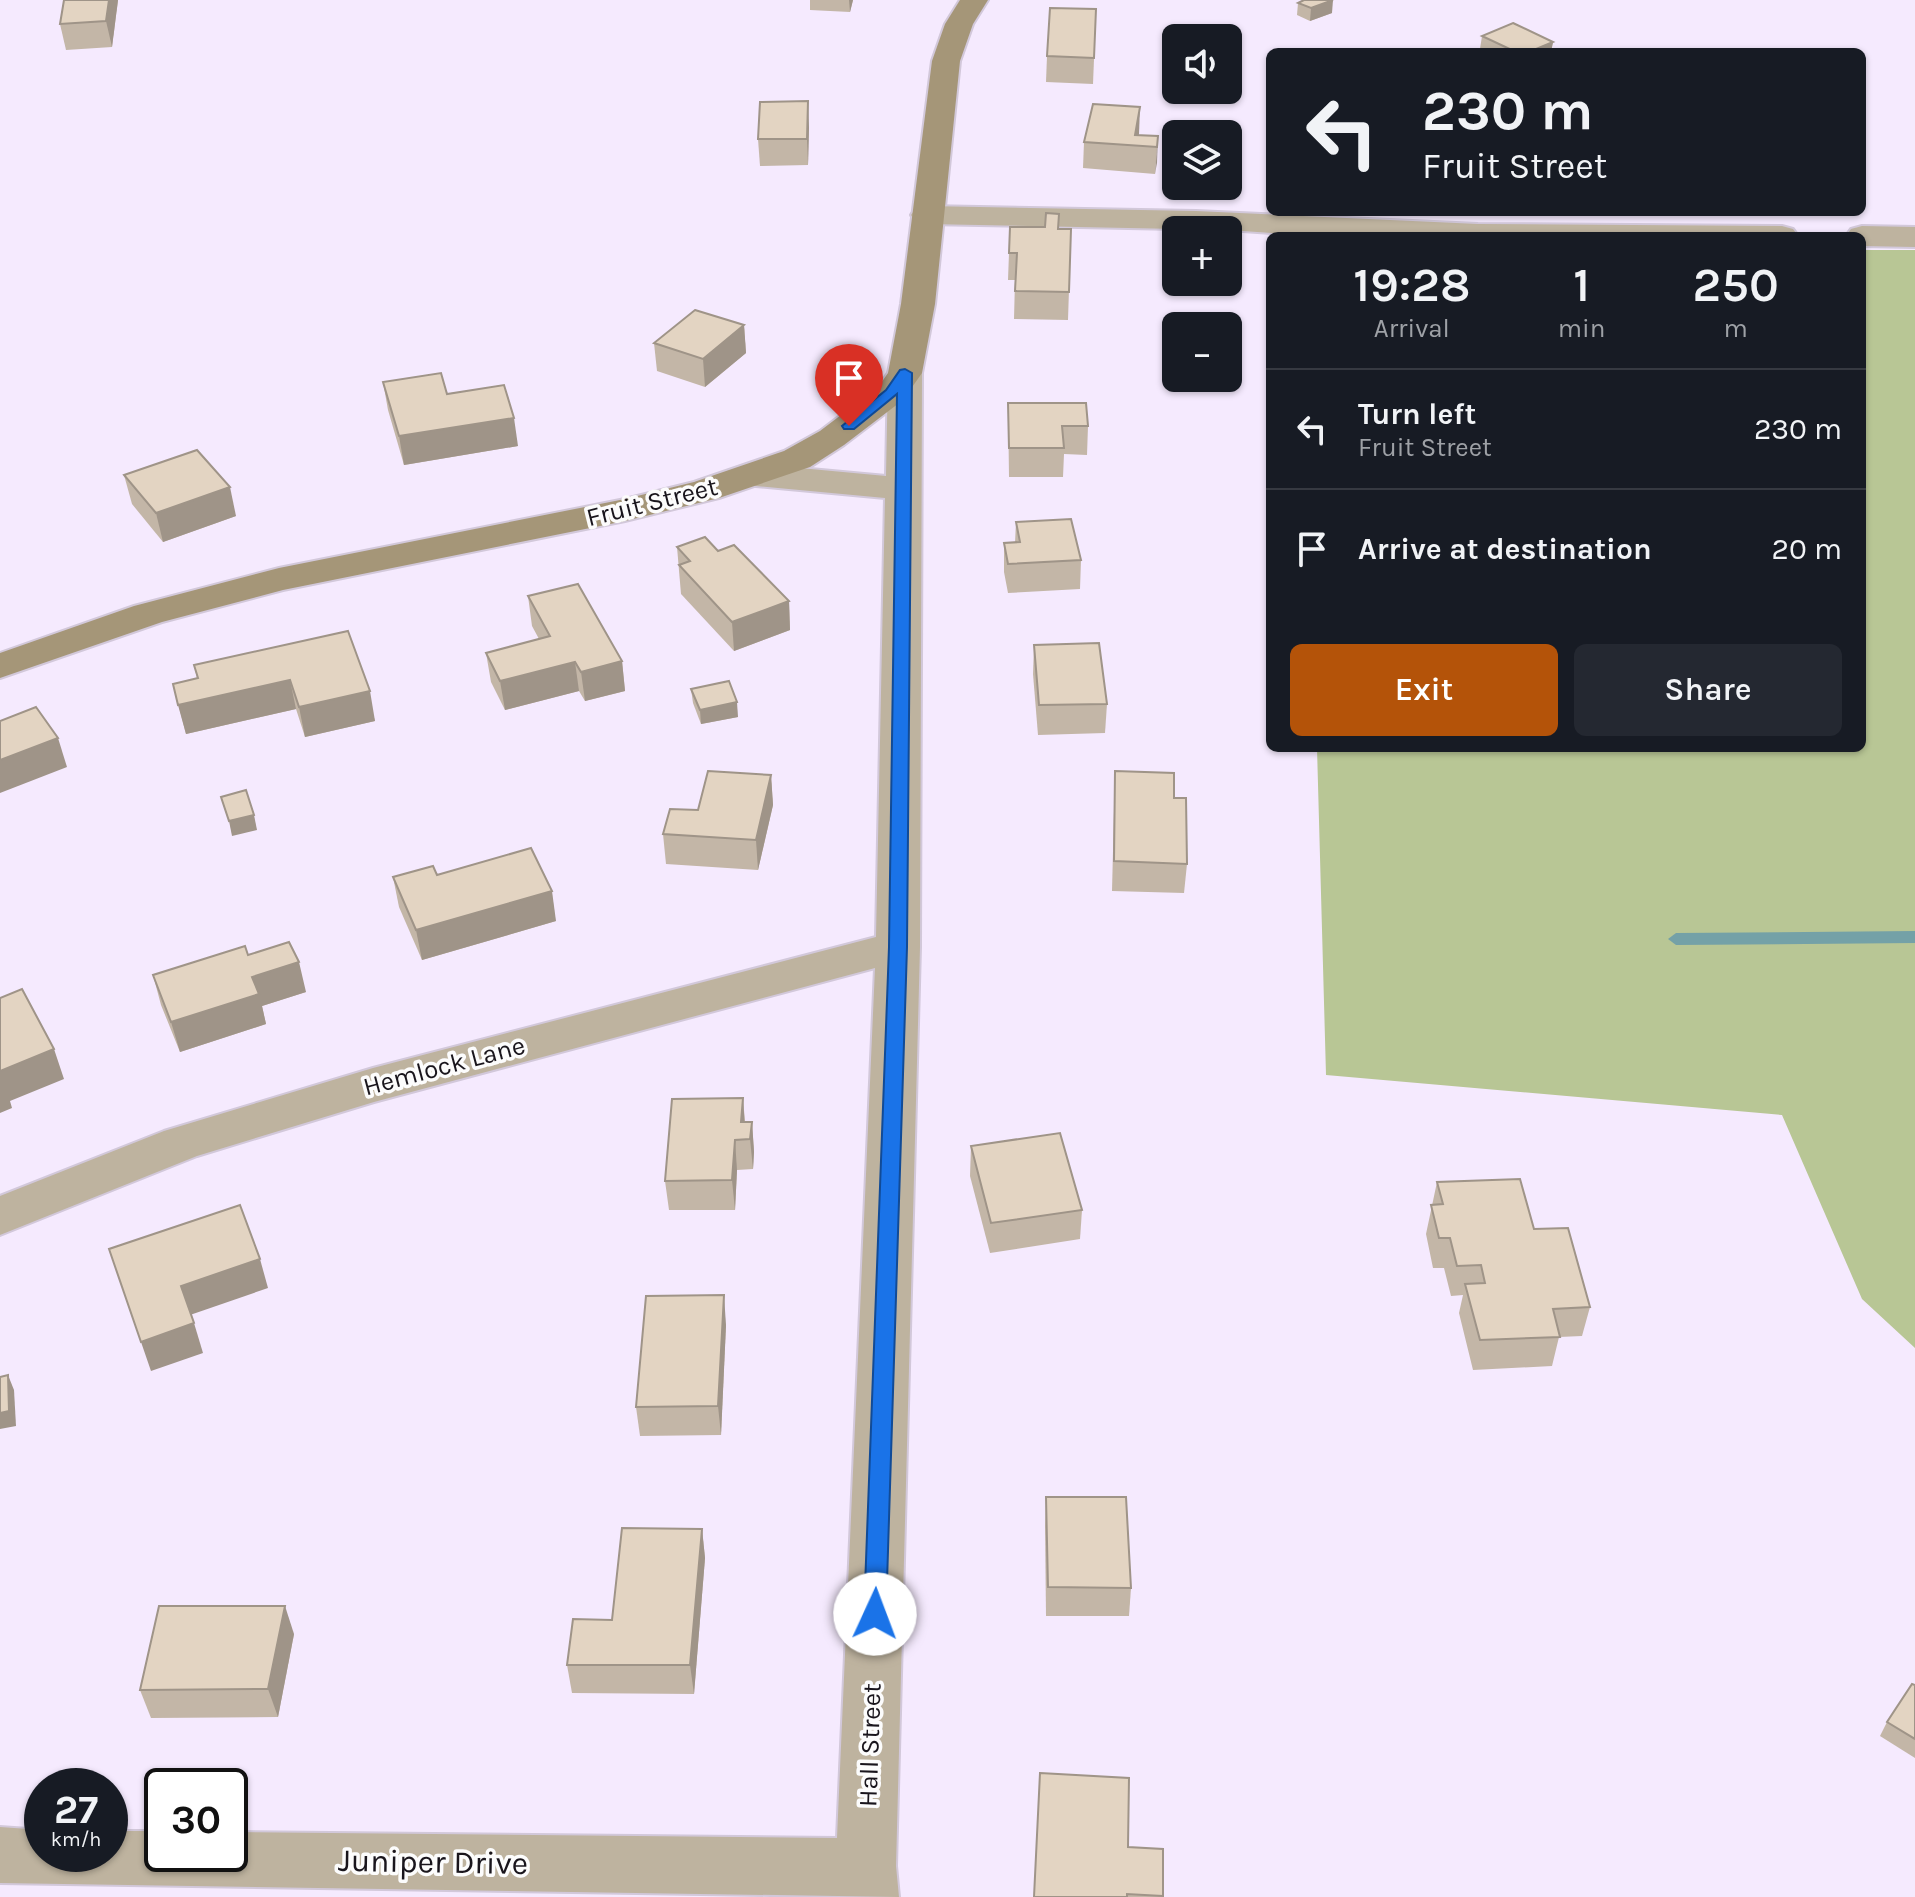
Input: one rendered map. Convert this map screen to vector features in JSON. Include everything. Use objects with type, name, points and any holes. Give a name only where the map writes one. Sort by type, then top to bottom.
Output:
[{"type":"street","points":[[905,373],[918,304],[946,61],[959,24],[974,0]]},
{"type":"street","points":[[927,215],[1196,221],[1435,232]]},
{"type":"street","points":[[1866,236],[1915,237]]},
{"type":"street","name":"Fruit Street","points":[[0,666],[148,614],[279,579],[625,510],[756,475],[797,459],[866,414],[891,393],[905,373]]},
{"type":"street","name":"Hall Street","points":[[867,1881],[898,947],[905,373]]},
{"type":"street","points":[[756,475],[904,489]]},
{"type":"street","name":"Hemlock Lane","points":[[0,1216],[181,1143],[592,1025],[898,947]]},
{"type":"street","name":"Juniper Drive","points":[[0,1855],[867,1881]]},
{"type":"green space","points":[[1866,250],[1915,250],[1915,1348],[1862,1299],[1782,1115],[1326,1075],[1317,752],[1866,752]]},
{"type":"building","points":[[64,0],[109,0],[106,21],[60,24]]},
{"type":"building","points":[[1304,0],[1333,0],[1311,8],[1298,3]]},
{"type":"building","points":[[1050,8],[1096,9],[1094,58],[1047,56]]},
{"type":"building","points":[[1513,23],[1553,42],[1539,48],[1508,48],[1482,36]]},
{"type":"building","points":[[808,101],[807,139],[758,139],[760,102]]},
{"type":"building","points":[[1093,104],[1140,107],[1135,135],[1158,136],[1157,147],[1084,142]]},
{"type":"building","points":[[1046,213],[1059,214],[1058,229],[1071,229],[1069,292],[1015,291],[1017,253],[1009,253],[1010,227],[1045,227]]},
{"type":"building","points":[[695,310],[744,325],[703,359],[654,343]]},
{"type":"building","points":[[441,373],[447,394],[504,385],[514,418],[399,436],[383,382]]},
{"type":"building","points":[[1008,403],[1086,403],[1088,426],[1062,426],[1064,448],[1009,448]]},
{"type":"building","points":[[197,450],[230,487],[156,513],[124,475]]},
{"type":"building","points":[[1071,519],[1081,560],[1008,564],[1004,543],[1020,542],[1016,522]]},
{"type":"building","points":[[705,537],[718,551],[734,545],[789,601],[732,622],[679,565],[690,561],[677,547]]},
{"type":"building","points":[[578,584],[622,661],[581,672],[575,662],[500,681],[486,653],[550,636],[528,596]]},
{"type":"building","points":[[348,631],[370,691],[299,707],[290,680],[178,705],[173,684],[198,678],[194,665]]},
{"type":"building","points":[[1099,643],[1107,704],[1039,705],[1034,645]]},
{"type":"building","points":[[729,681],[737,702],[700,710],[691,689]]},
{"type":"building","points":[[36,707],[58,738],[0,760],[0,721]]},
{"type":"building","points":[[708,771],[771,775],[756,840],[663,834],[670,809],[698,810]]},
{"type":"building","points":[[1115,771],[1174,773],[1174,798],[1186,798],[1187,864],[1114,861]]},
{"type":"building","points":[[246,790],[254,815],[229,821],[221,797]]},
{"type":"building","points":[[531,848],[552,891],[416,930],[393,877],[433,866],[437,875]]},
{"type":"building","points":[[289,942],[299,962],[252,977],[259,994],[171,1022],[153,975],[245,946],[248,955]]},
{"type":"building","points":[[22,989],[54,1049],[0,1071],[0,998]]},
{"type":"building","points":[[743,1098],[741,1122],[752,1122],[750,1139],[735,1140],[732,1180],[665,1181],[672,1099]]},
{"type":"building","points":[[1060,1133],[1082,1210],[991,1223],[971,1146]]},
{"type":"building","points":[[1520,1179],[1534,1229],[1568,1228],[1590,1307],[1553,1309],[1560,1337],[1480,1340],[1465,1284],[1485,1283],[1481,1265],[1457,1266],[1450,1238],[1439,1238],[1431,1205],[1443,1204],[1437,1182]]},
{"type":"building","points":[[240,1205],[260,1259],[181,1286],[194,1323],[141,1342],[109,1249]]},
{"type":"building","points":[[724,1295],[718,1406],[636,1407],[646,1296]]},
{"type":"building","points":[[8,1375],[9,1411],[0,1413],[0,1377]]},
{"type":"building","points":[[1046,1497],[1126,1497],[1131,1588],[1048,1587]]},
{"type":"building","points":[[622,1528],[702,1529],[690,1665],[567,1665],[573,1619],[612,1620]]},
{"type":"building","points":[[159,1606],[285,1606],[268,1689],[140,1690]]},
{"type":"building","points":[[1912,1684],[1915,1685],[1915,1739],[1887,1722]]},
{"type":"building","points":[[1040,1773],[1129,1778],[1128,1847],[1163,1849],[1163,1896],[1034,1897]]},
{"type":"waterway","points":[[1676,939],[1915,937]]},
{"type":"route","points":[[849,426],[891,393],[905,373],[898,947],[875,1614]]}]
